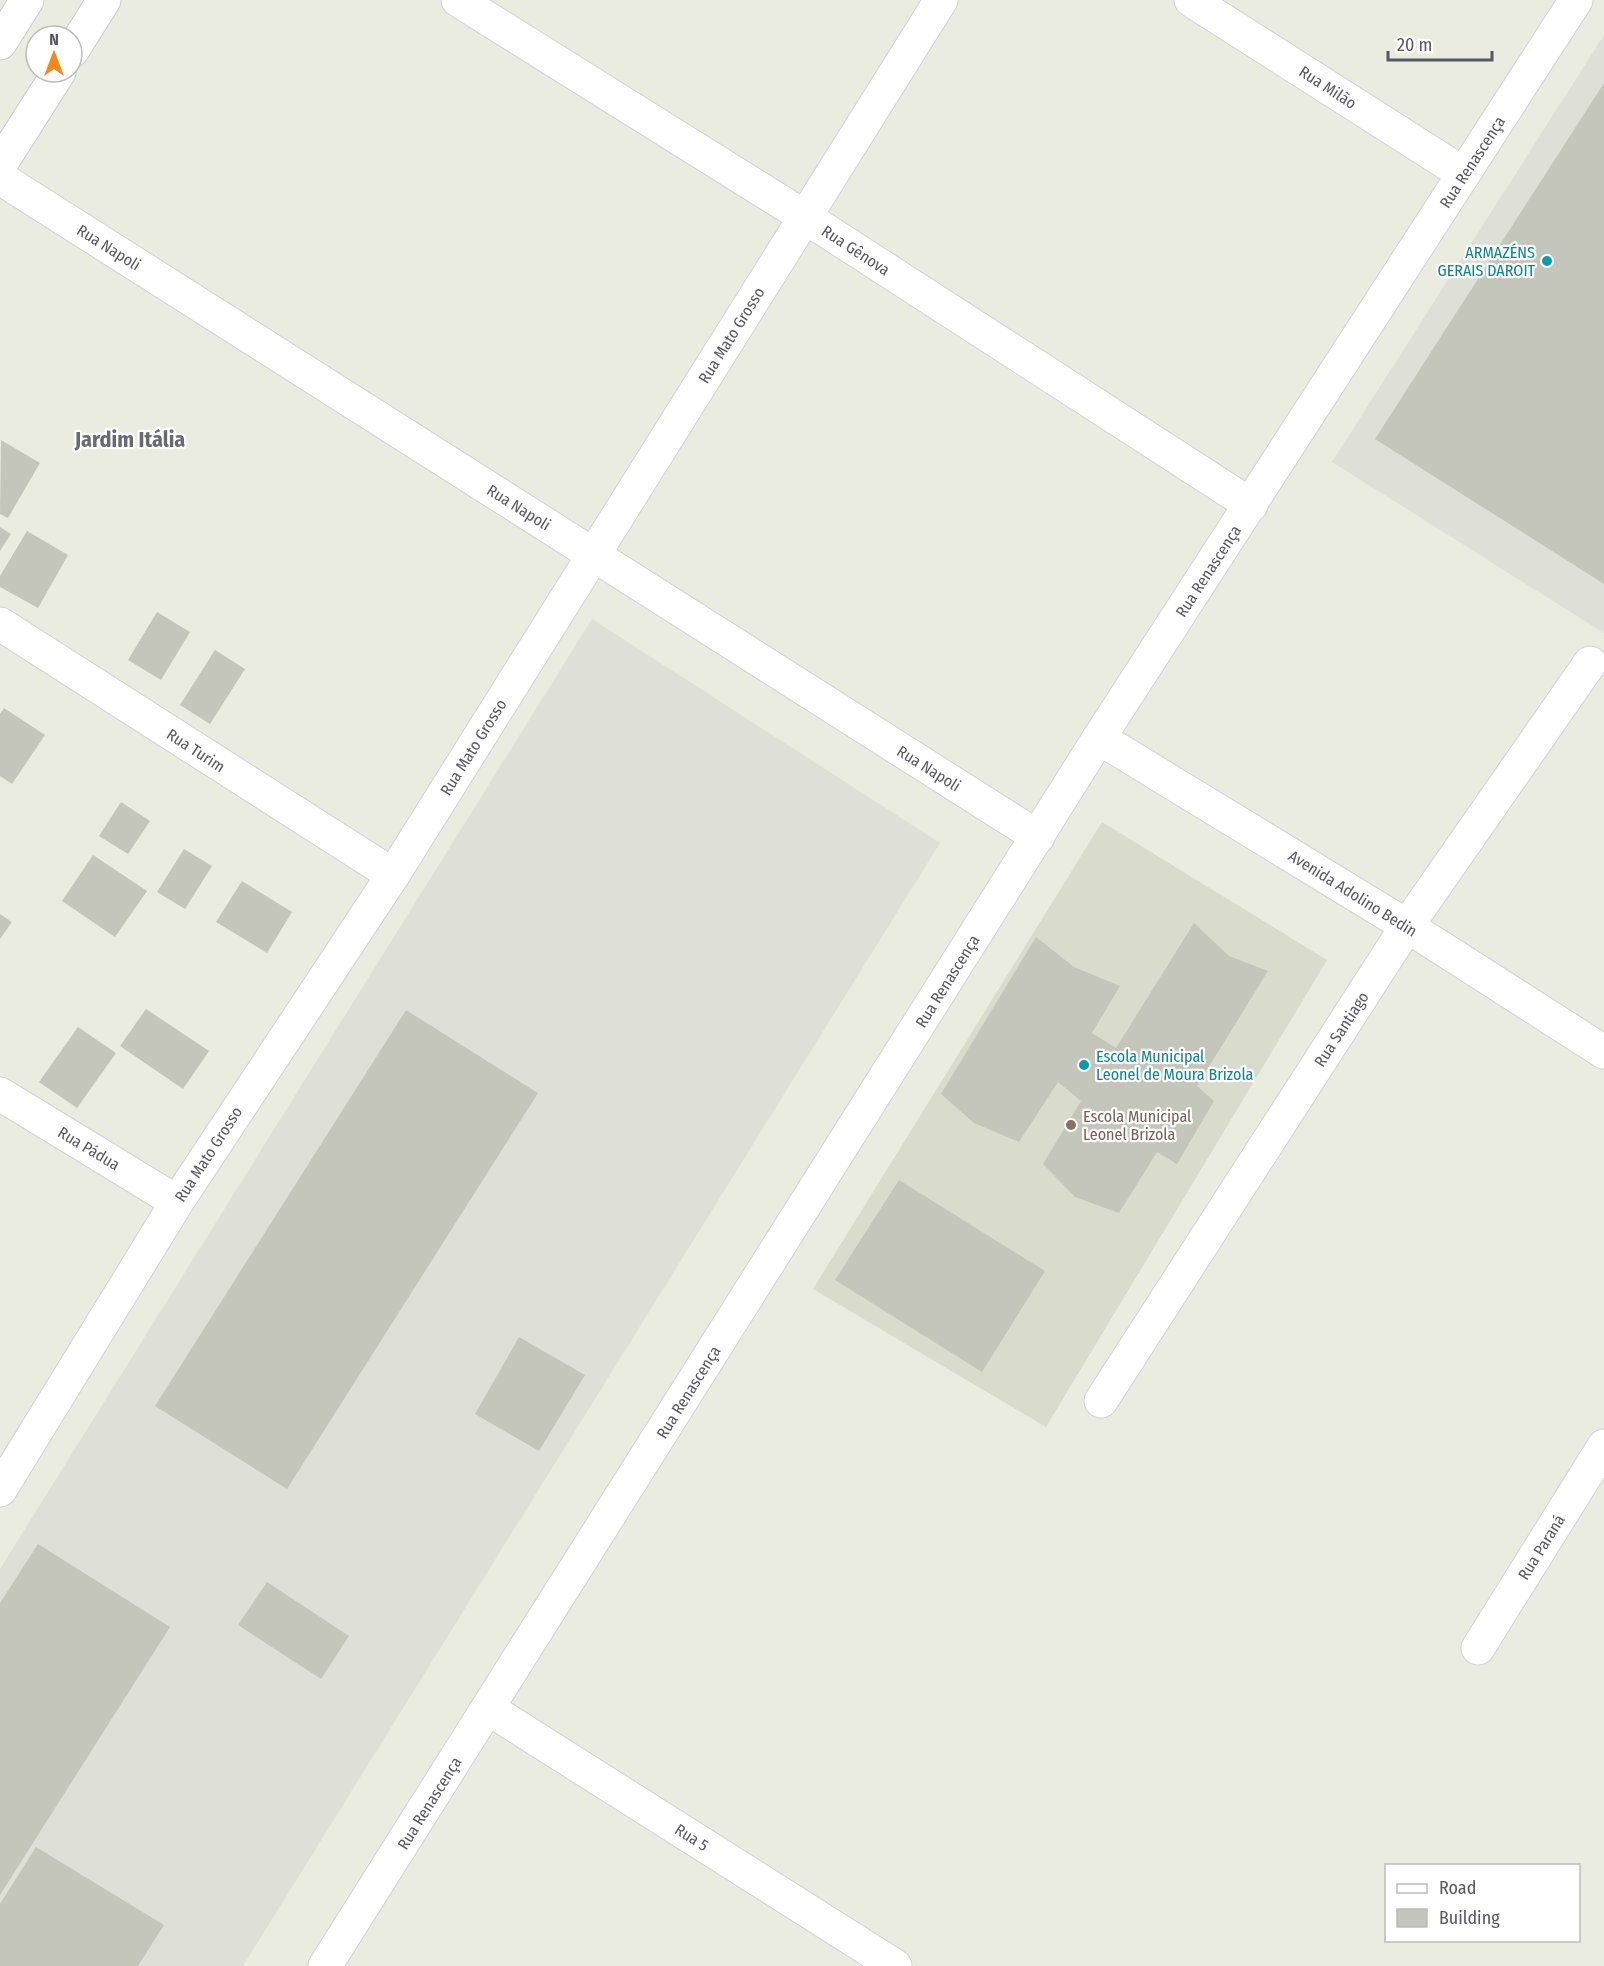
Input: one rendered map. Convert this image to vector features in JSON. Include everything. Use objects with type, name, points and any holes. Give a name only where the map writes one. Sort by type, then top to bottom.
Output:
[{"type":"street","points":[[0,43],[27,0]]},
{"type":"street","points":[[84,32],[104,0]]},
{"type":"street","name":"Rua Gênova","points":[[458,0],[805,217],[1251,505]]},
{"type":"street","name":"Rua Mato Grosso","points":[[0,1490],[177,1202],[393,875],[941,0]]},
{"type":"street","name":"Rua Milão","points":[[1191,0],[1464,174]]},
{"type":"street","name":"Rua Renascença","points":[[325,1966],[1099,738],[1576,0]]},
{"type":"street","points":[[0,165],[51,84]]},
{"type":"street","name":"Rua Napoli","points":[[0,178],[1038,837]]},
{"type":"street","name":"Rua Turim","points":[[0,624],[393,875]]},
{"type":"street","name":"Rua Santiago","points":[[1101,1401],[1407,926],[1590,663]]},
{"type":"street","name":"Avenida Adolino Bedin","points":[[1099,738],[1407,926],[1604,1052]]},
{"type":"street","name":"Rua Pádua","points":[[0,1094],[177,1202]]},
{"type":"street","name":"Rua Paraná","points":[[1478,1648],[1604,1446]]},
{"type":"street","name":"Rua 5","points":[[489,1708],[895,1966]]},
{"type":"shaded area","name":"ARMAZÉNS GERAIS DAROIT","points":[[1604,35],[1604,633],[1332,462]]},
{"type":"shaded area","points":[[592,619],[940,843],[243,1966],[0,1966],[0,1569]]},
{"type":"shaded area","name":"Escola Municipal Leonel Brizola","points":[[1102,822],[1327,960],[1046,1427],[813,1289]]},
{"type":"building","name":"ARMAZÉNS GERAIS DAROIT","points":[[1604,83],[1604,584],[1375,439]]},
{"type":"building","points":[[1,440],[40,463],[8,518],[0,514]]},
{"type":"building","points":[[0,527],[11,534],[0,551]]},
{"type":"building","points":[[27,531],[68,555],[38,608],[0,587],[0,576]]},
{"type":"building","points":[[157,612],[190,632],[161,680],[128,660]]},
{"type":"building","points":[[215,650],[245,669],[210,724],[180,705]]},
{"type":"building","points":[[4,708],[45,735],[12,784],[0,776],[0,714]]},
{"type":"building","points":[[121,802],[150,821],[128,854],[99,836]]},
{"type":"building","points":[[184,849],[212,866],[185,909],[157,892]]},
{"type":"building","points":[[93,855],[147,891],[115,937],[62,901]]},
{"type":"building","points":[[242,881],[292,912],[267,953],[216,922]]},
{"type":"building","points":[[0,914],[12,922],[0,939]]},
{"type":"building","name":"Escola Municipal Leonel de Moura Brizola","points":[[1194,923],[1229,956],[1268,971],[1197,1086],[1214,1101],[1177,1164],[1157,1152],[1119,1213],[1075,1197],[1043,1164],[1081,1101],[1058,1082],[1019,1142],[974,1123],[941,1094],[1036,937],[1074,967],[1120,986],[1092,1033],[1116,1048]]},
{"type":"building","points":[[146,1009],[209,1051],[183,1089],[120,1046]]},
{"type":"building","points":[[406,1010],[538,1093],[287,1489],[155,1406]]},
{"type":"building","points":[[78,1027],[116,1053],[77,1108],[39,1082]]},
{"type":"building","points":[[899,1180],[1045,1271],[982,1372],[835,1280]]},
{"type":"building","points":[[519,1337],[585,1375],[539,1451],[475,1414]]},
{"type":"building","points":[[38,1544],[170,1627],[0,1895],[0,1603]]},
{"type":"building","points":[[267,1582],[349,1636],[321,1679],[238,1625]]},
{"type":"building","points":[[36,1847],[164,1925],[138,1966],[0,1966],[0,1904]]},
{"type":"place","name":"ARMAZÉNS GERAIS DAROIT","points":[[1547,261]]},
{"type":"place","name":"Escola Municipal Leonel de Moura Brizola","points":[[1084,1065]]},
{"type":"place","name":"Escola Municipal Leonel Brizola","points":[[1071,1125]]},
{"type":"district","name":"Jardim Itália","points":[[130,439]]}]
